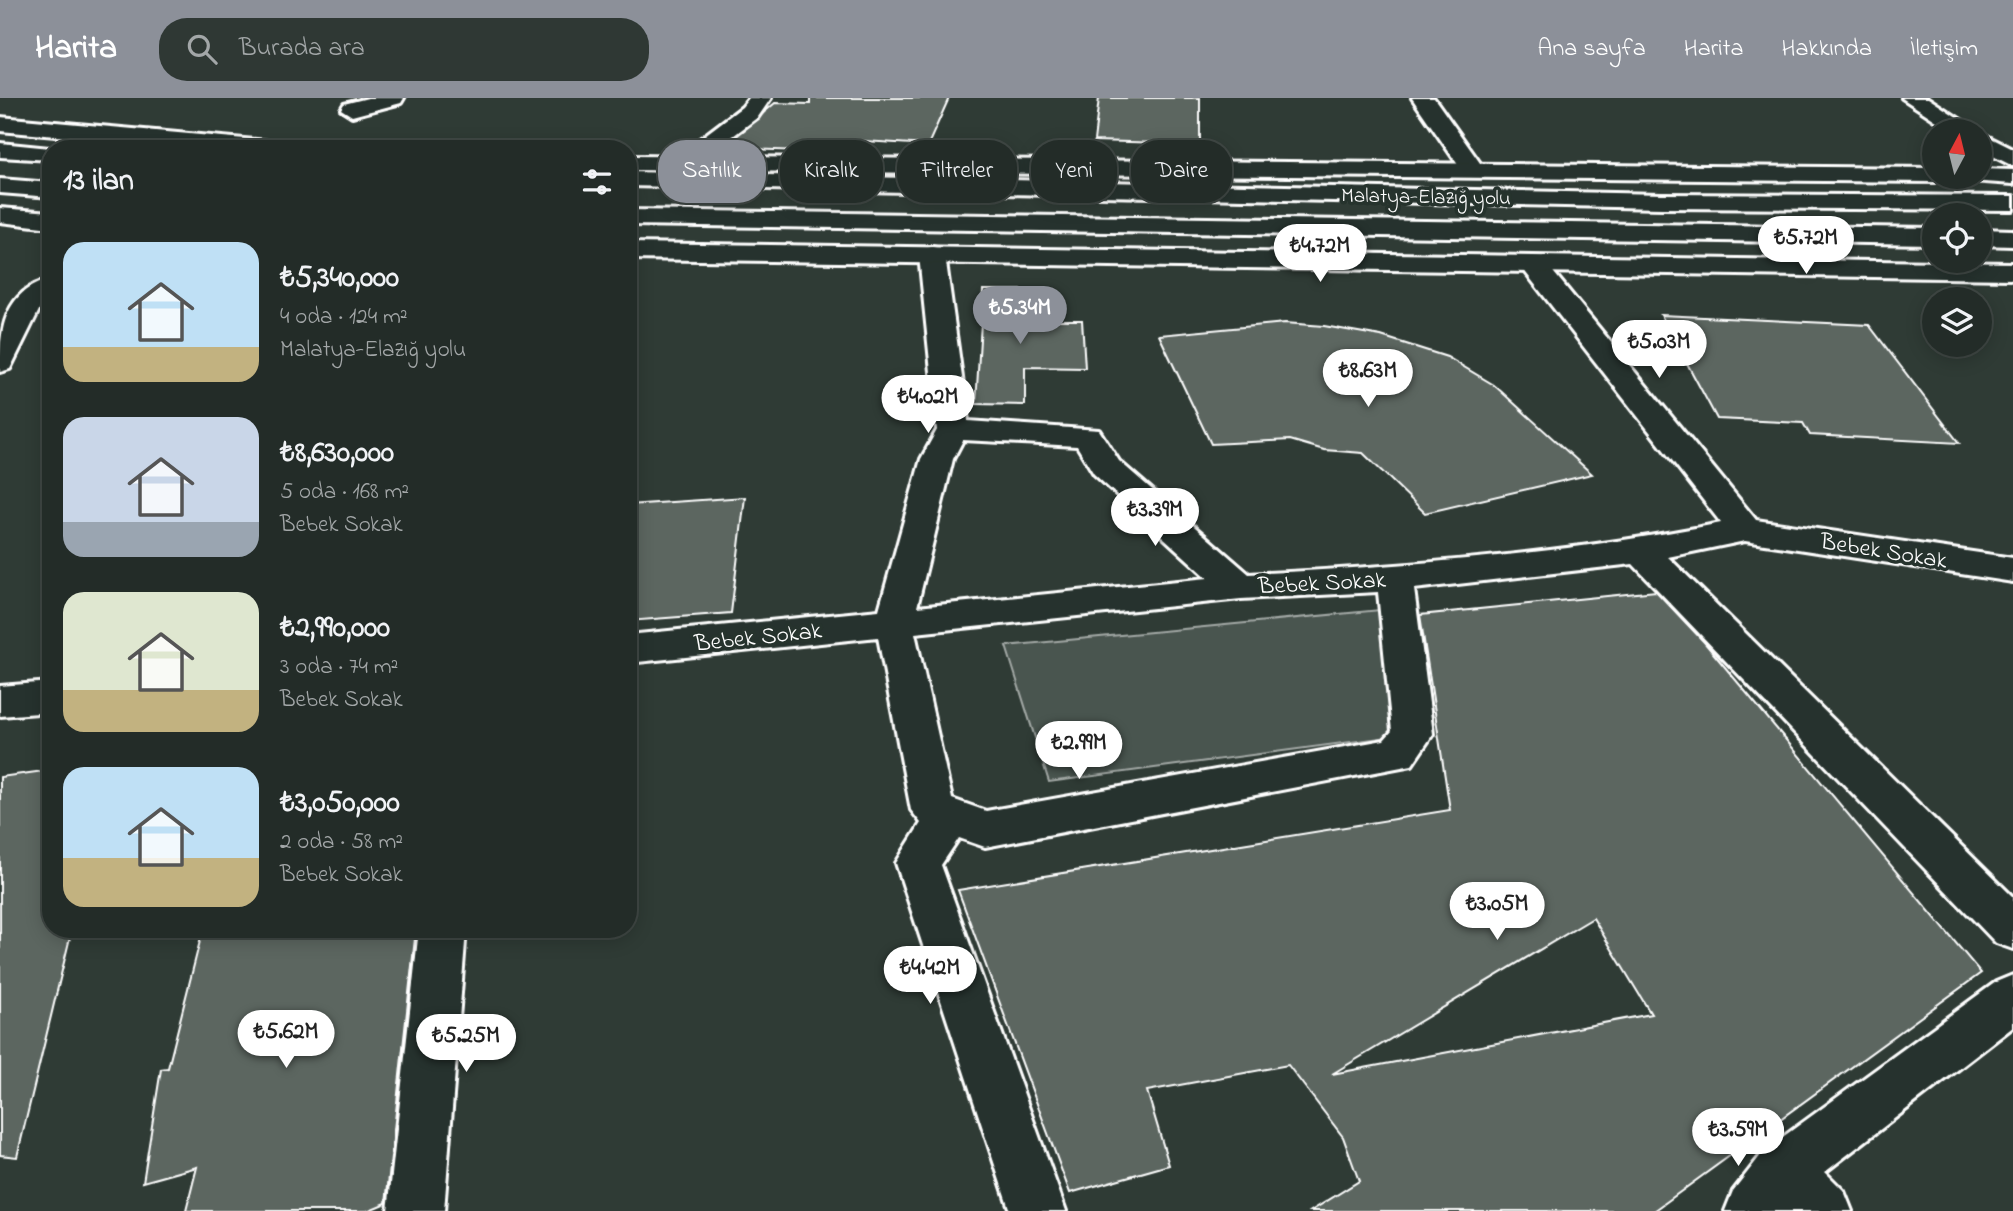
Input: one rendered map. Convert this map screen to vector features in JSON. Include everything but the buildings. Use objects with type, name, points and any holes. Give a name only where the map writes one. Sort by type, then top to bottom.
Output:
[{"type":"main road","points":[[352,109],[393,98]]},
{"type":"main road","points":[[714,140],[750,113],[760,98]]},
{"type":"main road","points":[[1423,98],[1473,170]]},
{"type":"main road","points":[[1913,98],[1947,119]]},
{"type":"main road","points":[[0,124],[179,140]]},
{"type":"main road","points":[[0,147],[42,152]]},
{"type":"main road","points":[[1992,147],[2013,159]]},
{"type":"main road","points":[[637,163],[658,164]]},
{"type":"main road","points":[[766,166],[1922,175]]},
{"type":"main road","points":[[1992,176],[2013,177]]},
{"type":"main road","name":"Malatya-Elazığ yolu","points":[[637,179],[1662,201],[2013,203]]},
{"type":"main road","points":[[1662,201],[1922,179]]},
{"type":"main road","points":[[0,187],[42,189]]},
{"type":"main road","points":[[0,215],[42,219]]},
{"type":"main road","points":[[637,217],[1922,236]]},
{"type":"main road","points":[[1992,237],[2013,238]]},
{"type":"main road","points":[[1992,244],[2013,238]]},
{"type":"main road","points":[[637,250],[2013,271]]},
{"type":"main road","points":[[1673,266],[1715,252],[1922,253]]},
{"type":"main road","points":[[932,255],[953,430],[937,459],[894,622],[933,810],[985,829],[1396,754],[1413,734],[1395,579]]},
{"type":"main road","points":[[1532,263],[1745,530]]},
{"type":"main road","points":[[0,363],[30,299],[42,292]]},
{"type":"main road","points":[[953,430],[1088,438],[1106,467],[1241,587]]},
{"type":"main road","name":"Bebek Sokak","points":[[637,648],[1241,587],[1395,579],[1641,551],[1745,530],[2013,570]]},
{"type":"main road","points":[[1641,551],[2013,928]]},
{"type":"main road","points":[[0,701],[42,697]]},
{"type":"main road","points":[[950,816],[918,863],[1038,1211]]},
{"type":"main road","points":[[416,1211],[442,938]]},
{"type":"main road","points":[[1753,1211],[1784,1168],[2013,998]]},
{"type":"main road","points":[[1784,1168],[1824,1211]]},
{"type":"shaded area","points":[[1401,608],[1426,732],[1049,782],[1006,646]]}]
